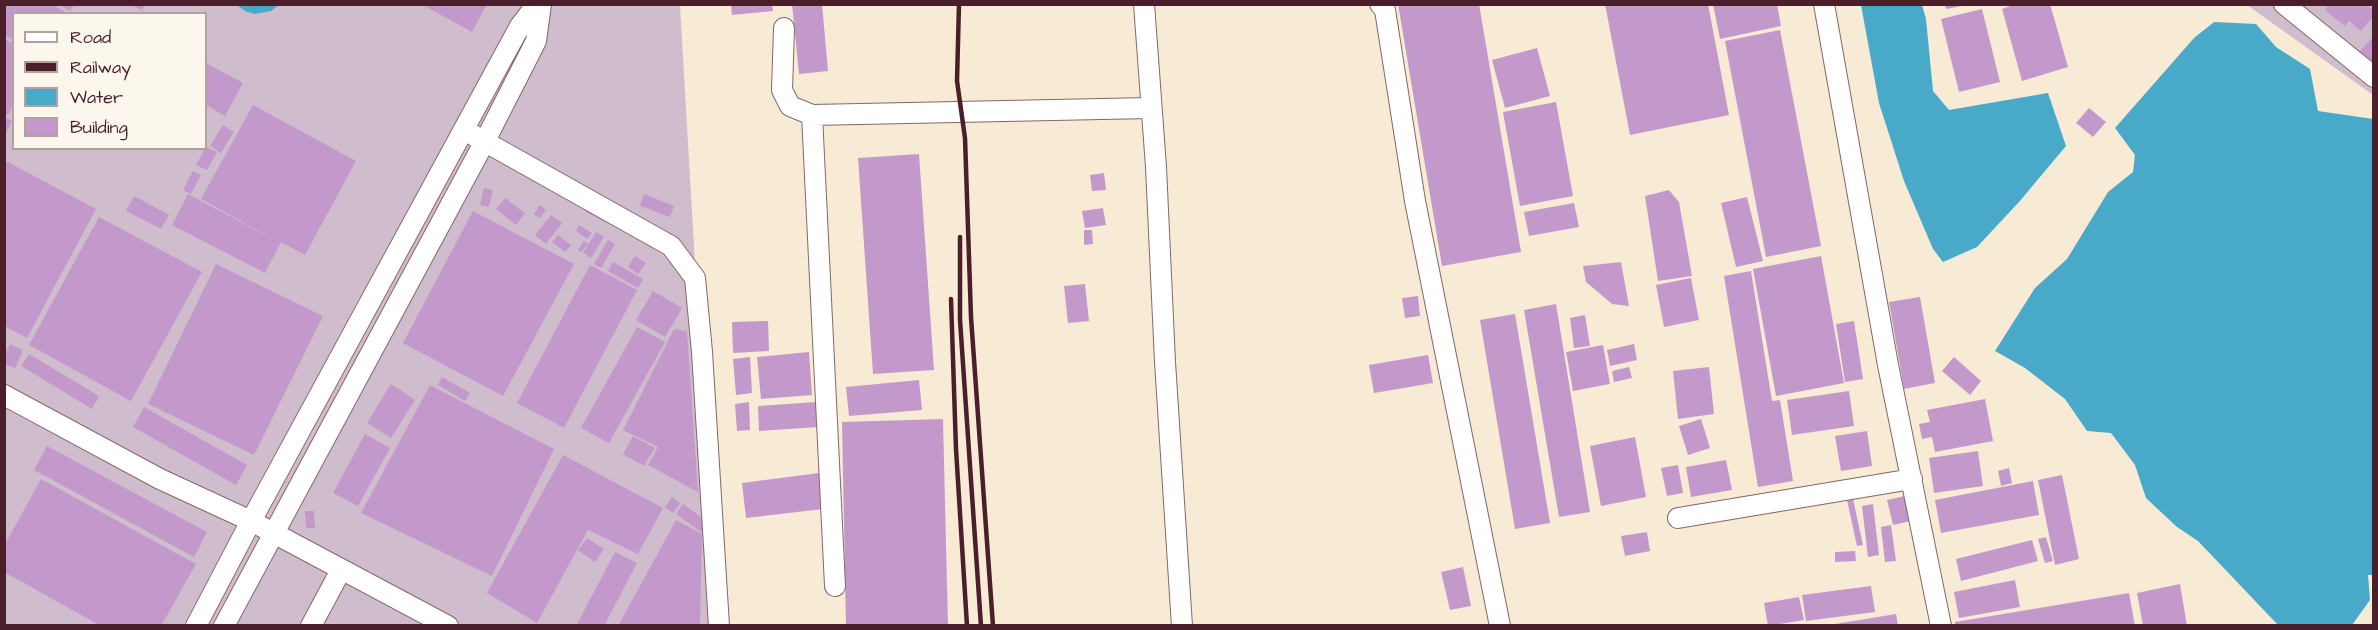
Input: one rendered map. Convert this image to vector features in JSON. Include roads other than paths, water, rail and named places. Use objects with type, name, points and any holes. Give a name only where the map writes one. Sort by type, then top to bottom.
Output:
[{"type":"street","points":[[196,626],[520,26],[537,4]]},
{"type":"street","points":[[224,626],[485,141],[536,41],[541,4]]},
{"type":"street","points":[[1144,4],[1156,166],[1165,362],[1182,626]]},
{"type":"street","points":[[1824,4],[1888,365],[1941,626]]},
{"type":"street","points":[[2284,4],[2373,77]]},
{"type":"street","points":[[1383,6],[1415,201],[1500,626]]},
{"type":"street","points":[[784,28],[783,90],[790,106],[812,116],[1150,108]]},
{"type":"street","points":[[812,116],[835,586]]},
{"type":"street","points":[[463,130],[671,246],[695,278],[702,352],[719,621]]},
{"type":"street","points":[[4,395],[160,479],[251,521],[448,626]]},
{"type":"street","points":[[1678,519],[1912,479]]},
{"type":"street","points":[[310,626],[341,570]]},
{"type":"water","points":[[236,5],[279,5],[271,11],[255,14]]},
{"type":"water","points":[[1861,5],[1922,5],[1926,19],[1933,91],[1949,110],[2048,93],[2066,146],[1977,247],[1943,262],[1933,249],[1904,181],[1879,103]]},
{"type":"water","points":[[2214,22],[2256,24],[2276,47],[2310,69],[2318,111],[2373,119],[2374,575],[2368,575],[2370,600],[2352,625],[2278,625],[2198,541],[2177,527],[2146,498],[2135,465],[2111,433],[2087,431],[2065,399],[2025,368],[1995,351],[2035,288],[2067,259],[2108,192],[2133,172],[2135,155],[2115,128],[2194,38]]},
{"type":"railway","points":[[959,4],[957,81],[965,138],[971,317],[993,626]]},
{"type":"railway","points":[[960,237],[960,320],[981,626]]},
{"type":"railway","points":[[951,299],[956,449],[967,626]]}]
